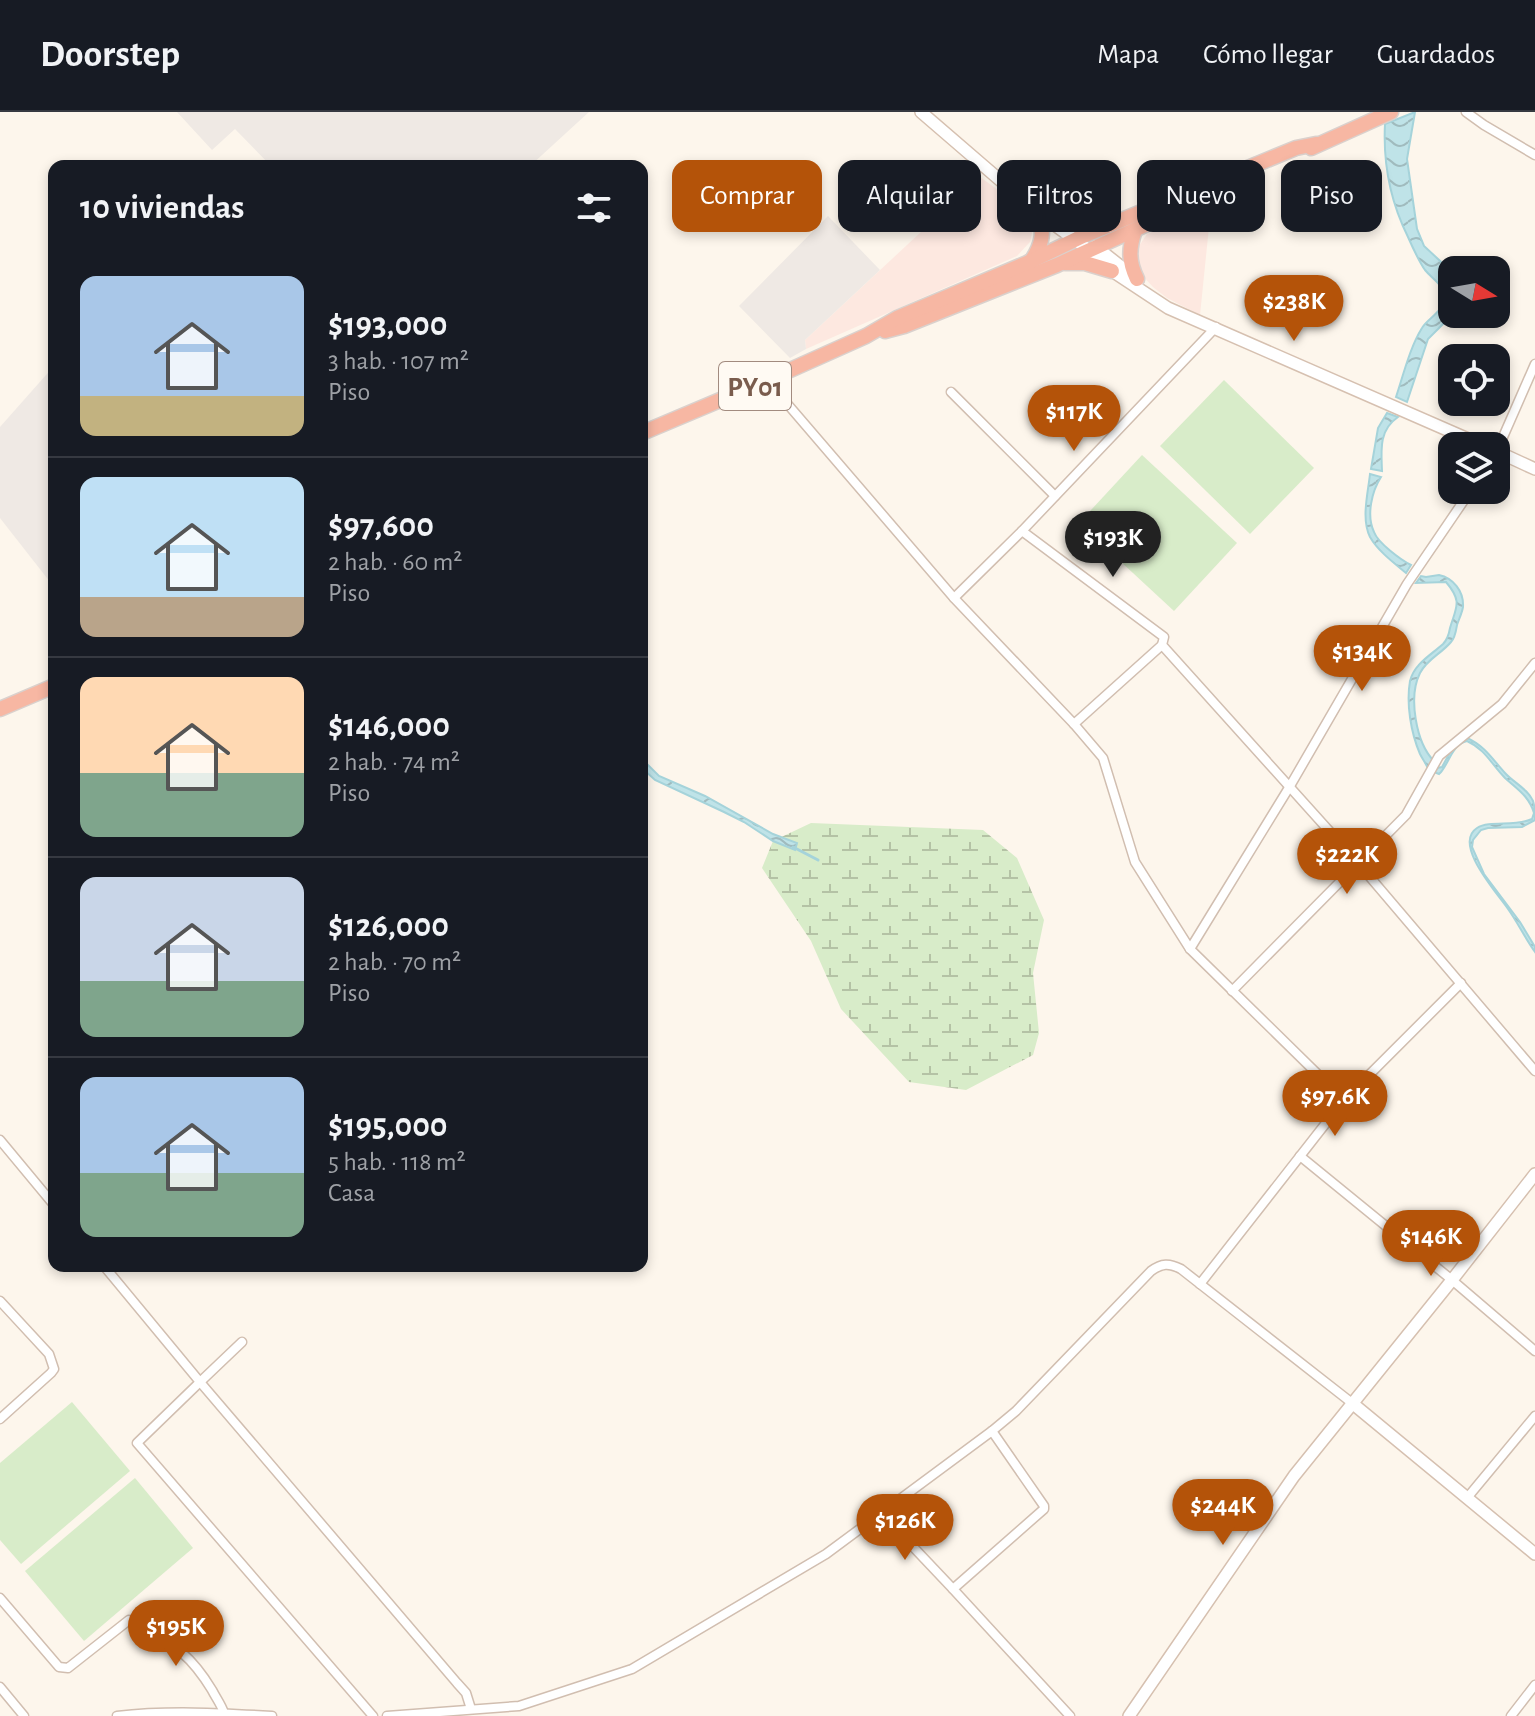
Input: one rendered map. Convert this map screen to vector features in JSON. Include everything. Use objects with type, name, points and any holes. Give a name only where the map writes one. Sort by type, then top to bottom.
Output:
[{"type":"highway","name":"PY01","points":[[648,430],[1032,261],[1135,230],[1391,112]]},
{"type":"highway","name":"PY01","points":[[1121,221],[1296,148],[1316,144]]},
{"type":"highway","points":[[1135,230],[1129,260],[1137,279]]},
{"type":"highway","points":[[1032,261],[1041,246],[1043,232]]},
{"type":"highway","name":"PY01","points":[[866,336],[904,326],[1057,265],[1100,232]]},
{"type":"highway","points":[[1057,265],[1085,263],[1112,271]]},
{"type":"highway","points":[[0,709],[48,689]]},
{"type":"main road","points":[[921,112],[977,160]]},
{"type":"main road","points":[[981,164],[997,178]]},
{"type":"main road","points":[[1069,232],[1182,312]]},
{"type":"main road","points":[[1074,232],[1112,271],[1168,308],[1452,432]]},
{"type":"main road","points":[[1510,458],[1535,469]]},
{"type":"main road","points":[[1129,1716],[1294,1476],[1535,1174]]},
{"type":"main road","points":[[1352,1403],[1535,1554]]},
{"type":"street","points":[[1466,112],[1535,155]]},
{"type":"street","points":[[954,598],[1216,327]]},
{"type":"street","points":[[1505,432],[1535,364]]},
{"type":"street","points":[[770,379],[784,400],[954,598],[1103,758],[1135,862],[1190,949],[1344,1100]]},
{"type":"street","points":[[951,392],[1055,496]]},
{"type":"street","points":[[1190,949],[1290,786],[1407,584],[1461,504]]},
{"type":"street","points":[[1022,531],[1164,637],[1162,645],[1074,724]]},
{"type":"street","points":[[1162,645],[1358,863],[1535,1071]]},
{"type":"street","points":[[1232,991],[1406,815],[1439,756],[1502,704],[1535,663]]},
{"type":"street","points":[[1200,1284],[1344,1100],[1461,983]]},
{"type":"street","points":[[0,1140],[48,1198]]},
{"type":"street","points":[[1300,1156],[1535,1351]]},
{"type":"street","points":[[387,1716],[519,1706],[632,1669],[826,1554],[992,1431],[1016,1411],[1160,1265],[1171,1264],[1200,1284],[1352,1403]]},
{"type":"street","points":[[109,1272],[466,1693],[471,1709]]},
{"type":"street","points":[[0,1301],[49,1354],[54,1369],[0,1419]]},
{"type":"street","points":[[242,1342],[137,1443],[373,1716]]},
{"type":"street","points":[[1467,1498],[1535,1416]]},
{"type":"street","points":[[953,1589],[1044,1509],[992,1431]]},
{"type":"street","points":[[881,1513],[1070,1716]]},
{"type":"street","points":[[0,1598],[63,1669],[129,1620],[135,1622],[187,1656],[200,1671],[224,1713]]},
{"type":"street","points":[[1511,1716],[1535,1685]]},
{"type":"street","points":[[0,1687],[24,1716]]},
{"type":"street","points":[[519,1706],[526,1716]]},
{"type":"street","points":[[117,1716],[224,1713],[272,1716]]},
{"type":"shaded area","points":[[177,112],[589,112],[537,160],[265,160],[235,129],[212,150]]},
{"type":"shaded area","points":[[981,178],[997,189],[997,232],[1032,232],[1030,242],[1017,256],[806,349],[805,340],[921,232],[981,232]]},
{"type":"shaded area","points":[[828,216],[838,226],[838,232],[843,232],[880,270],[805,340],[806,349],[790,358],[739,306],[812,232],[822,232],[822,222]]},
{"type":"shaded area","points":[[1208,232],[1200,315],[1167,298],[1142,275],[1136,263],[1137,249],[1147,234]]},
{"type":"shaded area","points":[[48,373],[48,579],[0,518],[0,427]]},
{"type":"green space","points":[[1224,380],[1314,468],[1250,534],[1160,446]]},
{"type":"green space","points":[[1142,455],[1237,543],[1174,611],[1079,523]]},
{"type":"green space","points":[[811,823],[983,830],[1017,858],[1044,920],[1033,973],[1039,1033],[1033,1055],[966,1090],[909,1082],[841,1009],[811,941],[762,868],[773,841]]},
{"type":"green space","points":[[72,1402],[130,1471],[21,1564],[0,1540],[0,1463]]},
{"type":"green space","points":[[135,1478],[193,1548],[84,1641],[25,1571]]},
{"type":"water","points":[[1415,112],[1407,159],[1417,229],[1424,246],[1438,259],[1438,283],[1423,267],[1402,224],[1387,168],[1385,124]]},
{"type":"water","points":[[1438,310],[1439,328],[1428,339],[1407,402],[1396,397],[1422,328]]},
{"type":"water","points":[[1387,413],[1398,417],[1384,434],[1382,471],[1371,469],[1378,428]]},
{"type":"water","points":[[1370,474],[1381,477],[1371,503],[1370,518],[1374,532],[1385,546],[1411,565],[1406,573],[1377,547],[1367,530]]},
{"type":"water","points":[[1439,575],[1457,586],[1463,607],[1452,640],[1426,664],[1416,683],[1414,707],[1418,732],[1434,761],[1429,771],[1414,737],[1409,690],[1415,670],[1446,641],[1456,609],[1455,595],[1446,582],[1416,583],[1421,576]]},
{"type":"water","points":[[1467,738],[1484,749],[1533,801],[1535,820],[1522,827],[1481,830],[1472,847],[1484,874],[1520,922],[1535,952],[1479,869],[1470,845],[1471,835],[1477,828],[1532,819],[1534,813],[1529,802],[1484,753],[1467,741],[1455,750],[1439,774],[1434,772],[1442,767],[1454,745]]},
{"type":"water","points":[[648,765],[659,776],[797,843],[795,850],[773,841],[724,812],[655,780],[648,774]]},
{"type":"waterway","points":[[793,847],[818,860]]}]
